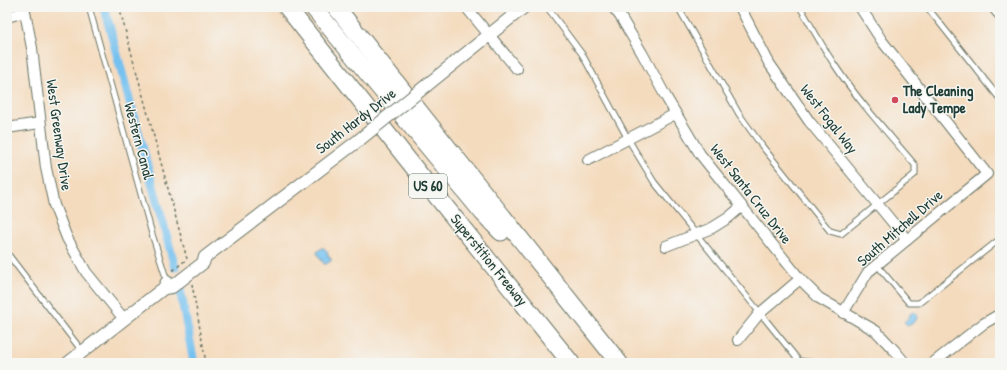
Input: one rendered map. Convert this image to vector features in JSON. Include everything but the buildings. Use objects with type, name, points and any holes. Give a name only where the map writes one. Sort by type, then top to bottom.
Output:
[{"type":"highway","name":"Superstition Freeway","points":[[287,7],[572,363]]},
{"type":"highway","points":[[314,7],[483,213],[576,310]]},
{"type":"highway","name":"US 60","points":[[336,7],[576,310],[620,363]]},
{"type":"highway","points":[[341,7],[374,56]]},
{"type":"street","points":[[466,7],[517,69]]},
{"type":"street","name":"South Hardy Drive","points":[[68,363],[167,283],[188,270],[199,257],[205,257],[359,140],[524,7]]},
{"type":"street","name":"West Santa Cruz Drive","points":[[613,7],[642,53],[675,114],[700,154],[800,279],[819,298],[876,332],[895,350],[905,363]]},
{"type":"street","name":"West Fogal Way","points":[[740,7],[769,63],[809,121],[907,240]]},
{"type":"street","name":"South Mitchell Drive","points":[[843,313],[868,272],[987,174],[882,41],[860,7]]},
{"type":"street","points":[[993,7],[1000,15]]},
{"type":"street","points":[[7,17],[24,10]]},
{"type":"street","name":"West Greenway Drive","points":[[24,10],[32,48],[46,168],[54,204],[68,238],[86,272],[124,319]]},
{"type":"street","points":[[588,160],[675,114]]},
{"type":"street","points":[[7,128],[40,123]]},
{"type":"street","points":[[666,246],[712,228],[728,218],[741,207]]},
{"type":"street","points":[[738,340],[759,314],[800,279]]},
{"type":"street","points":[[933,363],[983,324],[1000,314]]},
{"type":"lane","name":"Western Canal","points":[[89,7],[167,283]]},
{"type":"lane","points":[[547,7],[582,54],[628,139],[654,182],[759,314],[799,361],[819,363]]},
{"type":"lane","points":[[678,7],[739,114],[762,146],[830,231],[841,234],[915,174],[915,165],[837,68],[816,36],[800,7]]},
{"type":"lane","points":[[927,7],[1000,99]]},
{"type":"lane","points":[[877,265],[909,303],[919,303],[1000,240]]},
{"type":"lane","points":[[7,253],[83,352]]},
{"type":"path","points":[[119,7],[188,270],[206,363]]},
{"type":"path","points":[[167,283],[188,270]]},
{"type":"water","points":[[324,248],[331,259],[331,261],[326,264],[324,264],[317,253]]},
{"type":"water","points":[[913,312],[917,314],[917,318],[915,322],[908,326],[904,322]]},
{"type":"waterway","points":[[104,7],[175,267]]},
{"type":"waterway","points":[[180,289],[194,363]]},
{"type":"place","name":"The Cleaning Lady Tempe","points":[[895,100]]}]
